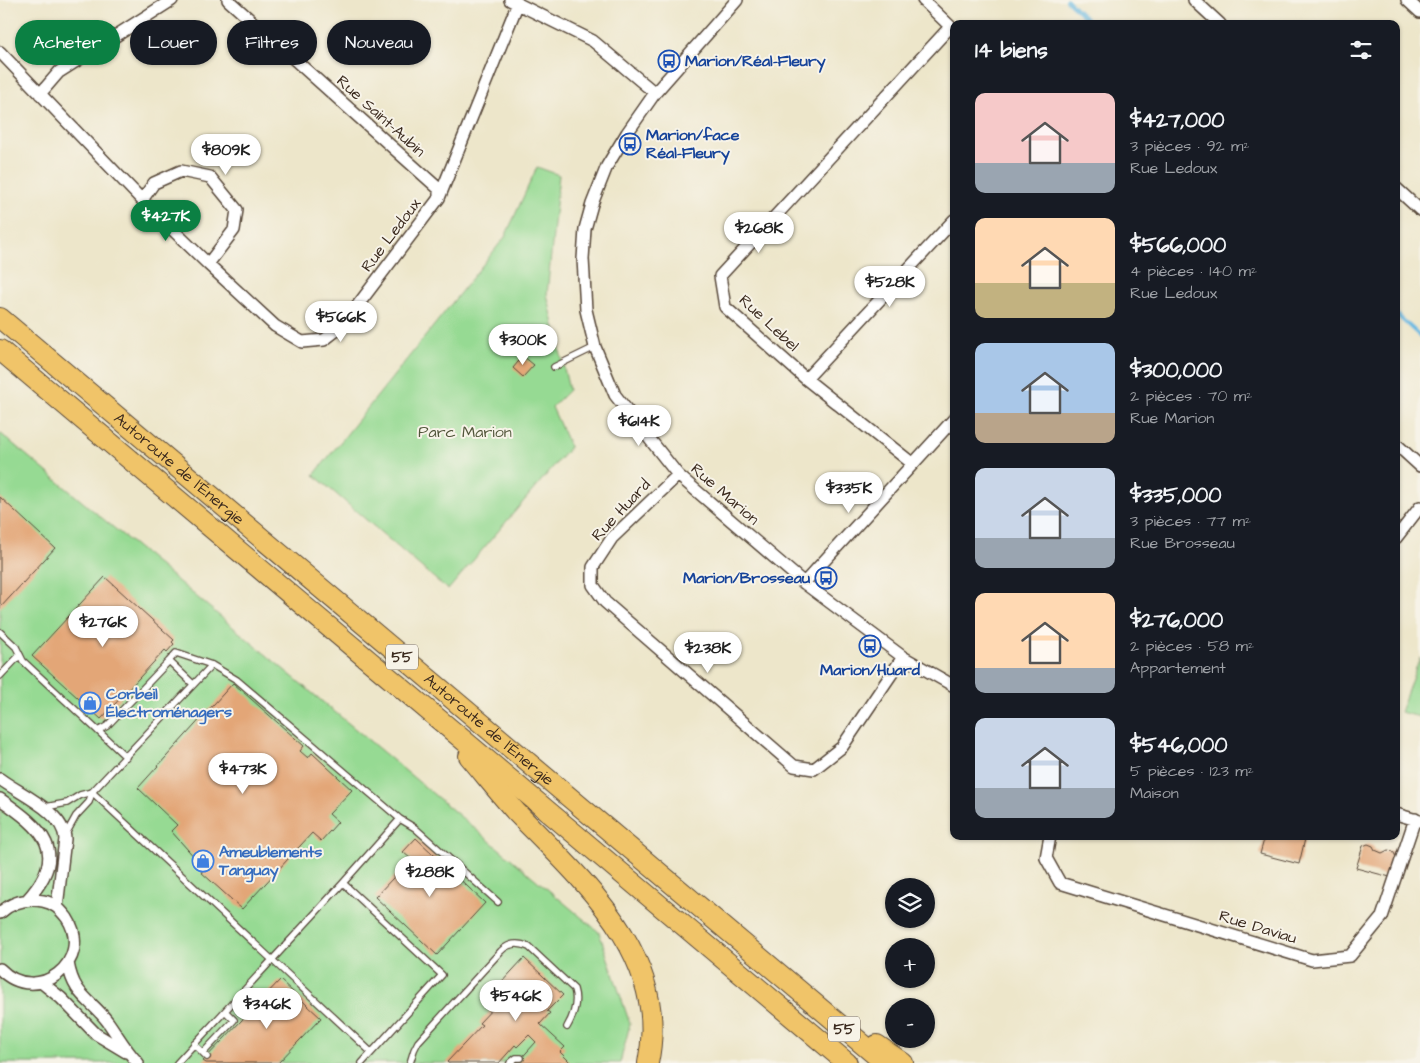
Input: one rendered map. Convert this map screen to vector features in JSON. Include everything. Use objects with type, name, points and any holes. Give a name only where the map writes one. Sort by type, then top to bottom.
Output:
[{"type":"highway","name":"Autoroute de l'Énergie","points":[[0,318],[885,1063]]},
{"type":"highway","name":"Autoroute de l'Énergie","points":[[0,350],[847,1063]]},
{"type":"highway","points":[[432,713],[515,810],[588,886],[620,928],[636,961],[647,996],[651,1031],[648,1063]]},
{"type":"highway","points":[[804,994],[903,1063]]},
{"type":"street","points":[[40,94],[59,72],[172,0]]},
{"type":"street","name":"Rue Saint-Aubin","points":[[228,0],[439,189],[439,198]]},
{"type":"street","name":"Rue Marion","points":[[737,0],[655,93],[607,166],[592,204],[585,229],[583,259],[586,310],[595,347],[615,395],[678,475],[804,582],[903,656],[950,684]]},
{"type":"street","points":[[923,0],[950,26]]},
{"type":"street","points":[[1194,0],[1216,20]]},
{"type":"street","points":[[1407,0],[1420,12]]},
{"type":"street","points":[[514,1],[593,41],[655,93]]},
{"type":"street","name":"Rue Ledoux","points":[[0,52],[142,200],[275,326],[302,342],[324,340],[342,326],[439,198],[514,1]]},
{"type":"street","name":"Rue Lebel","points":[[913,464],[806,379],[725,307],[720,276],[950,30]]},
{"type":"street","points":[[142,200],[154,182],[181,171],[210,177],[236,210],[234,230],[208,264]]},
{"type":"street","points":[[1400,192],[1420,210]]},
{"type":"street","points":[[806,379],[950,224]]},
{"type":"street","points":[[804,582],[950,423]]},
{"type":"street","points":[[1400,448],[1420,466]]},
{"type":"street","name":"Rue Huard","points":[[678,475],[612,538],[593,567],[593,585],[605,602],[794,766],[814,768],[842,748],[903,656]]},
{"type":"street","points":[[1400,533],[1420,507]]},
{"type":"street","points":[[0,779],[42,807],[64,829],[65,836],[57,907]]},
{"type":"street","points":[[0,798],[32,824],[43,836],[48,846],[45,875],[27,900]]},
{"type":"street","points":[[1400,815],[1417,820]]},
{"type":"street","name":"Rue Daviau","points":[[1049,840],[1046,858],[1060,883],[1312,960],[1350,956],[1382,917],[1417,820]]},
{"type":"street","points":[[0,913],[5,903],[27,900],[44,901],[57,907],[66,917],[73,931],[73,948],[68,963],[58,974],[41,982],[28,983],[19,981],[1,972]]},
{"type":"street","points":[[68,963],[75,987],[107,1021],[129,1054],[138,1063]]},
{"type":"street","points":[[41,982],[61,998],[96,1034],[129,1054]]},
{"type":"lane","points":[[554,367],[595,347]]},
{"type":"lane","points":[[0,632],[16,647],[22,661],[126,757]]},
{"type":"lane","points":[[98,731],[107,726],[176,653],[212,665],[237,680],[400,820],[414,828],[498,902]]},
{"type":"lane","points":[[0,676],[20,655]]},
{"type":"lane","points":[[169,661],[193,684]]},
{"type":"lane","points":[[65,836],[76,816],[89,802],[92,792],[212,665]]},
{"type":"lane","points":[[42,807],[67,804],[80,795],[92,792]]},
{"type":"lane","points":[[92,792],[371,1052]]},
{"type":"lane","points":[[177,1063],[400,820]]},
{"type":"lane","points":[[343,883],[442,975],[362,1063]]},
{"type":"lane","points":[[410,1063],[418,1042],[501,951],[510,945],[522,944],[528,947],[574,989],[576,998],[574,1010],[567,1027]]},
{"type":"lane","points":[[194,1044],[205,1055],[234,1020],[225,1012]]},
{"type":"lane","points":[[510,1063],[516,1058],[521,1058]]},
{"type":"green space","name":"Parc Marion","points":[[537,167],[559,175],[547,294],[569,390],[552,407],[570,447],[448,590],[314,475],[505,237]]},
{"type":"green space","points":[[0,433],[599,932],[630,1024],[620,1063],[0,1063]]},
{"type":"green space","points":[[1420,657],[1420,717],[1400,712]]},
{"type":"building","points":[[523,356],[534,365],[523,377],[513,368]]},
{"type":"building","points":[[0,497],[55,548],[0,608]]},
{"type":"building","points":[[105,577],[174,640],[172,642],[174,644],[167,652],[165,650],[101,719],[32,656]]},
{"type":"building","points":[[233,683],[304,746],[300,751],[308,758],[312,753],[352,790],[329,814],[338,822],[321,841],[312,833],[242,909],[201,872],[205,869],[171,831],[177,825],[138,788]]},
{"type":"building","points":[[416,838],[485,903],[437,955],[375,897],[411,859],[403,852]]},
{"type":"building","points":[[1264,840],[1305,840],[1299,864],[1260,854]]},
{"type":"building","points":[[1368,844],[1382,853],[1388,850],[1393,851],[1396,857],[1390,877],[1356,868],[1363,846]]},
{"type":"building","points":[[524,958],[563,995],[547,1011],[550,1013],[540,1024],[565,1047],[560,1052],[571,1063],[517,1063],[536,1042],[529,1035],[517,1047],[515,1045],[499,1063],[448,1063],[482,1025],[479,1023],[496,1005],[487,998]]},
{"type":"building","points":[[280,980],[321,1018],[278,1063],[206,1063],[203,1061]]},
{"type":"waterway","points":[[1067,0],[1088,20]]},
{"type":"waterway","points":[[1400,318],[1420,336]]},
{"type":"place","name":"Marion/Réal-Fleury","points":[[669,61]]},
{"type":"place","name":"Marion/face Réal-Fleury","points":[[630,144]]},
{"type":"place","name":"Marion/Brosseau","points":[[826,578]]},
{"type":"place","name":"Marion/Huard","points":[[870,646]]},
{"type":"place","name":"Corbeil Électroménagers","points":[[90,703]]},
{"type":"place","name":"Ameublements Tanguay","points":[[203,861]]}]
